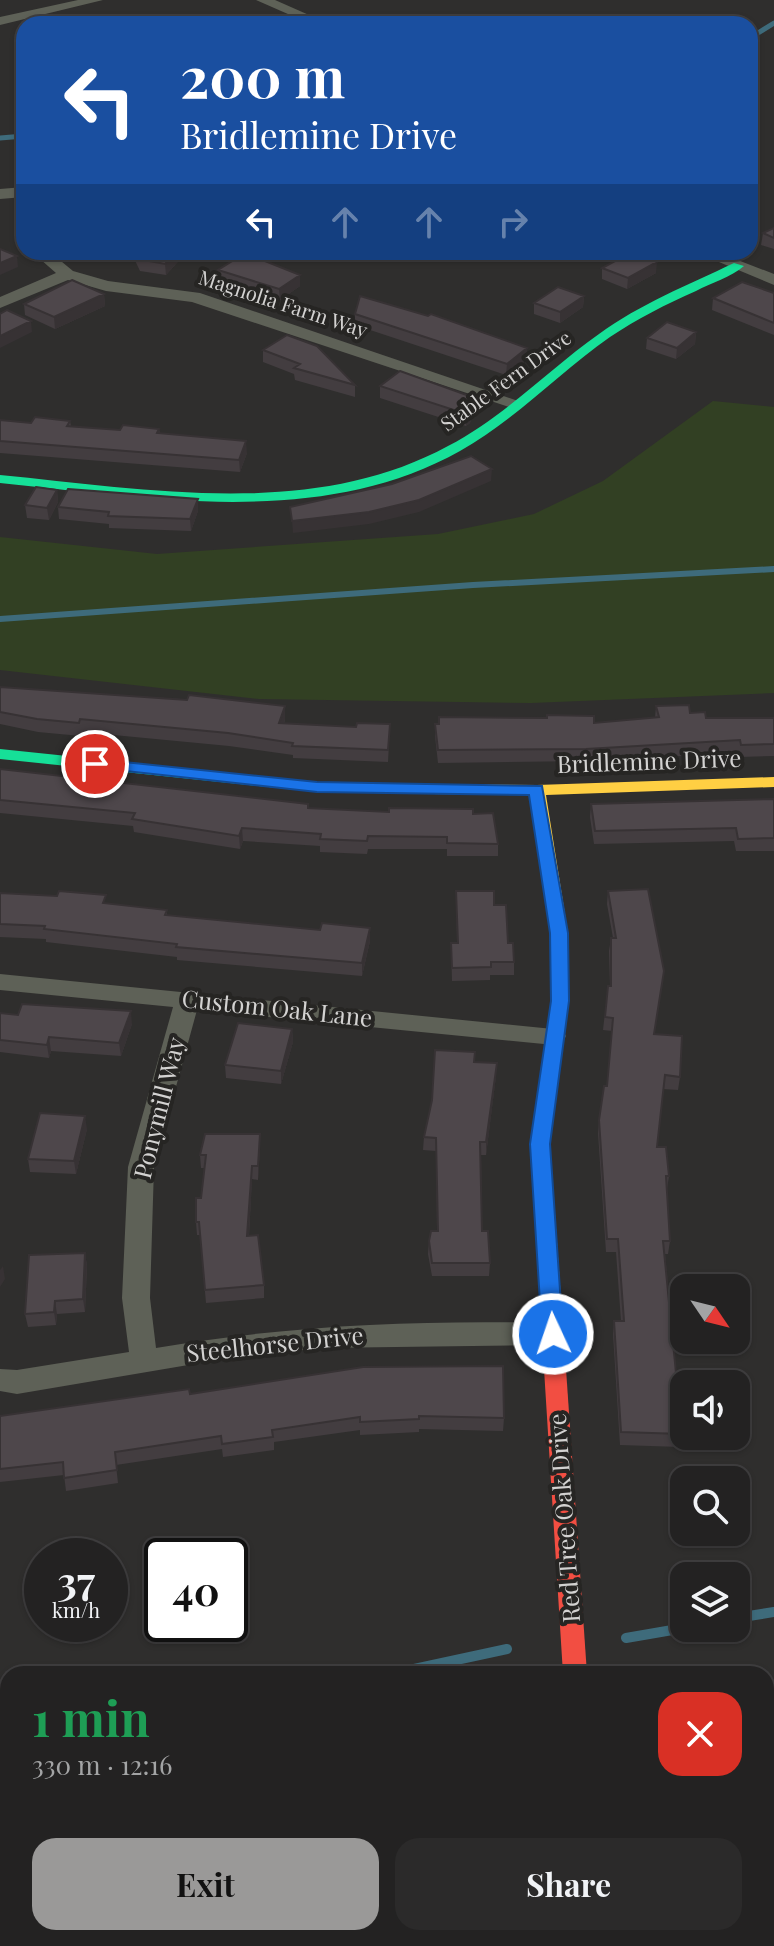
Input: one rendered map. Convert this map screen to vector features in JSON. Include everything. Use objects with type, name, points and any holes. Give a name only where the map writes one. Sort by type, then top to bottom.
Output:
[{"type":"street","points":[[23,16],[96,0]]},
{"type":"street","points":[[263,0],[302,15]]},
{"type":"street","name":"Magnolia Farm Way","points":[[50,260],[67,274],[106,286],[194,297],[515,403]]},
{"type":"street","points":[[723,260],[774,280]]},
{"type":"street","name":"Stable Fern Drive","points":[[0,479],[252,496],[310,493],[375,480],[430,461],[468,440],[607,334],[738,266]]},
{"type":"street","points":[[0,303],[67,274]]},
{"type":"street","name":"Bridlemine Drive","points":[[0,754],[317,787],[537,790],[774,782]]},
{"type":"street","name":"Red Tree Oak Drive","points":[[537,790],[559,933],[560,1001],[540,1144],[574,1666]]},
{"type":"street","name":"Custom Oak Lane","points":[[0,982],[554,1036]]},
{"type":"street","name":"Ponymill Way","points":[[144,1360],[136,1298],[141,1167],[187,1000]]},
{"type":"street","name":"Steelhorse Drive","points":[[0,1380],[69,1374],[144,1360],[318,1338],[449,1332],[553,1334]]},
{"type":"green space","points":[[713,401],[774,407],[774,693],[531,703],[259,699],[0,670],[0,537],[157,554],[438,534],[534,514],[603,481]]},
{"type":"building","points":[[774,228],[774,238],[763,233]]},
{"type":"building","points":[[0,249],[16,256],[16,256],[0,263]]},
{"type":"building","points":[[144,260],[169,260],[165,264]]},
{"type":"building","points":[[234,260],[262,260],[300,275],[279,289],[218,270]]},
{"type":"building","points":[[617,260],[657,262],[628,278],[602,268]]},
{"type":"building","points":[[72,280],[104,294],[54,317],[24,304]]},
{"type":"building","points":[[742,282],[774,293],[774,323],[713,298]]},
{"type":"building","points":[[558,287],[584,296],[560,312],[534,303]]},
{"type":"building","points":[[360,296],[428,316],[431,314],[527,348],[507,364],[355,314]]},
{"type":"building","points":[[7,310],[31,321],[0,336],[0,314]]},
{"type":"building","points":[[667,322],[696,332],[677,348],[647,338]]},
{"type":"building","points":[[287,335],[317,346],[355,385],[294,368],[300,364],[263,350]]},
{"type":"building","points":[[400,371],[475,398],[471,411],[466,414],[380,386]]},
{"type":"building","points":[[35,417],[70,421],[67,426],[120,430],[123,425],[159,429],[157,433],[246,441],[239,460],[0,441],[0,420],[31,423]]},
{"type":"building","points":[[471,456],[492,469],[419,500],[369,512],[292,521],[290,507],[392,484]]},
{"type":"building","points":[[36,487],[57,490],[47,508],[25,505]]},
{"type":"building","points":[[68,489],[198,499],[190,519],[108,516],[109,512],[58,507]]},
{"type":"building","points":[[0,687],[187,700],[189,695],[285,706],[279,723],[356,727],[357,723],[390,724],[388,750],[292,746],[293,743],[228,733],[80,719],[79,723],[37,719],[0,712]]},
{"type":"building","points":[[689,705],[690,713],[705,712],[706,718],[774,718],[774,744],[741,745],[740,740],[586,749],[438,750],[435,724],[439,724],[439,717],[594,716],[594,723],[659,717],[656,706]]},
{"type":"building","points":[[0,769],[308,804],[308,808],[389,812],[389,808],[473,809],[473,814],[493,813],[498,844],[447,843],[447,837],[368,836],[367,841],[320,839],[321,834],[242,828],[239,836],[132,819],[135,813],[0,800]]},
{"type":"building","points":[[774,799],[774,838],[738,839],[736,828],[595,831],[591,804]]},
{"type":"building","points":[[648,889],[664,971],[654,1034],[682,1036],[680,1077],[665,1075],[657,1147],[666,1147],[669,1176],[666,1176],[670,1241],[663,1241],[670,1312],[670,1354],[674,1354],[676,1370],[670,1370],[670,1434],[621,1432],[614,1321],[624,1321],[618,1239],[607,1239],[599,1120],[604,1086],[607,1086],[613,1018],[605,1017],[608,986],[611,986],[611,938],[616,938],[608,891]]},
{"type":"building","points":[[59,891],[106,895],[103,903],[167,910],[165,915],[320,930],[322,923],[370,928],[362,963],[176,947],[177,944],[44,929],[45,926],[0,924],[0,893],[57,896]]},
{"type":"building","points":[[456,891],[494,891],[494,905],[506,905],[508,943],[513,943],[514,962],[491,962],[491,967],[452,968],[451,943],[458,943]]},
{"type":"building","points":[[22,1004],[131,1011],[119,1043],[49,1037],[47,1045],[0,1040],[0,1013],[18,1015]]},
{"type":"building","points":[[238,1023],[292,1029],[281,1071],[225,1065]]},
{"type":"building","points":[[435,1050],[475,1052],[474,1062],[497,1063],[486,1142],[480,1142],[482,1231],[488,1231],[490,1263],[432,1263],[429,1241],[431,1231],[438,1231],[436,1138],[424,1137],[432,1100]]},
{"type":"building","points":[[40,1113],[85,1116],[74,1161],[28,1159]]},
{"type":"building","points":[[205,1134],[260,1134],[258,1166],[252,1166],[247,1236],[258,1235],[264,1285],[205,1290],[196,1198],[201,1198],[206,1155],[200,1155]]},
{"type":"building","points":[[85,1253],[83,1299],[55,1301],[54,1312],[25,1314],[29,1255]]},
{"type":"building","points":[[503,1366],[504,1418],[419,1416],[419,1419],[360,1422],[360,1417],[272,1430],[273,1437],[222,1444],[221,1436],[115,1452],[117,1470],[64,1478],[63,1462],[0,1469],[0,1416],[189,1389],[190,1394],[363,1367]]},
{"type":"waterway","points":[[758,33],[774,23]]},
{"type":"waterway","points":[[0,138],[16,137]]},
{"type":"waterway","points":[[0,619],[473,585],[774,569]]},
{"type":"waterway","points":[[750,1616],[774,1612]]},
{"type":"waterway","points":[[626,1638],[670,1630]]},
{"type":"waterway","points":[[428,1666],[507,1649]]},
{"type":"traffic: fast","points":[[0,479],[219,497],[274,496],[328,490],[381,479],[455,448],[500,419],[604,336],[653,307],[738,266]]},
{"type":"traffic: fast","points":[[0,754],[317,787],[432,789]]},
{"type":"traffic: slow","points":[[432,789],[537,790],[774,782]]},
{"type":"traffic: slow","points":[[537,790],[559,933],[560,1001],[540,1144],[555,1369]]},
{"type":"traffic: jam","points":[[555,1369],[574,1666]]},
{"type":"route","points":[[95,764],[317,787],[537,790],[559,933],[560,1001],[540,1144],[553,1334]]}]
